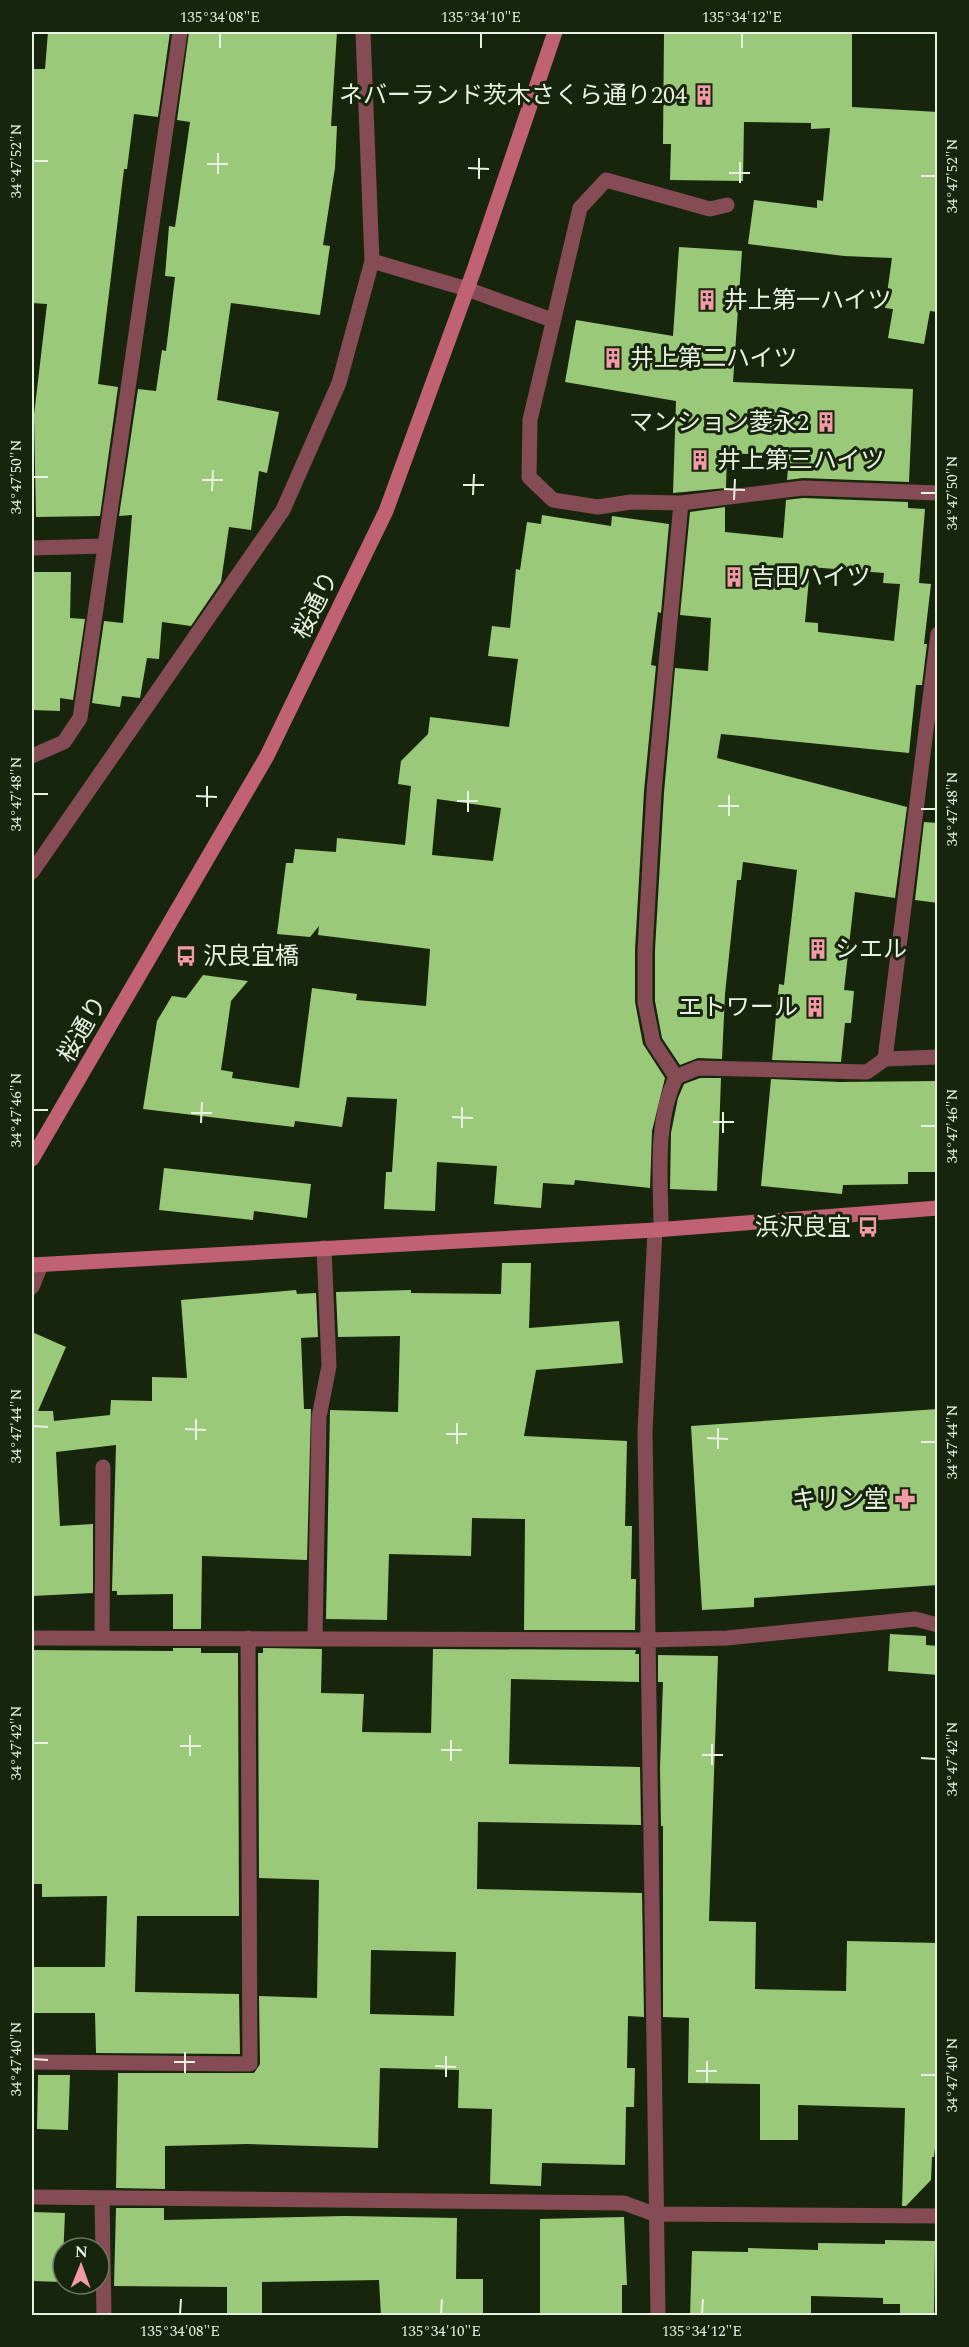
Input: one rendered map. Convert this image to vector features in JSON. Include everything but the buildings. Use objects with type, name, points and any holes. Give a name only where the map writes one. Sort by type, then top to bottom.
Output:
[{"type":"street","points":[[32,756],[64,742],[80,718],[180,32]]},
{"type":"street","points":[[32,872],[283,510],[339,383],[372,261],[363,32]]},
{"type":"street","name":"桜通り","points":[[32,1159],[267,756],[386,511],[467,289],[555,32]]},
{"type":"street","points":[[727,204],[710,209],[606,180],[580,208],[530,420],[529,477],[553,500],[598,507],[631,502],[681,503],[803,488],[938,493]]},
{"type":"street","points":[[372,261],[467,289],[552,321]]},
{"type":"street","points":[[676,1077],[653,1042],[645,1002],[645,950],[654,792],[681,503]]},
{"type":"street","points":[[32,548],[105,546]]},
{"type":"street","points":[[885,1059],[938,634]]},
{"type":"street","points":[[658,2316],[654,2214],[645,1431],[658,1229],[661,1134],[667,1095],[676,1077],[698,1068],[867,1072],[885,1059],[938,1058]]},
{"type":"street","points":[[32,1287],[36,1265],[658,1229],[938,1208]]},
{"type":"street","points":[[315,1638],[319,1417],[328,1366],[324,1248]]},
{"type":"street","points":[[102,1638],[103,1467]]},
{"type":"street","points":[[32,1638],[647,1640],[727,1638],[915,1619],[938,1625]]},
{"type":"street","points":[[32,2062],[250,2064],[248,1638]]},
{"type":"street","points":[[32,2197],[624,2203],[654,2214],[938,2216]]},
{"type":"street","points":[[102,2198],[104,2316]]},
{"type":"place","name":"ネバーランド茨木さくら通り204","points":[[704,95]]},
{"type":"place","name":"井上第一ハイツ","points":[[707,300]]},
{"type":"place","name":"井上第二ハイツ","points":[[613,358]]},
{"type":"place","name":"マンション菱永2","points":[[826,422]]},
{"type":"place","name":"井上第三ハイツ","points":[[700,460]]},
{"type":"place","name":"吉田ハイツ","points":[[734,577]]},
{"type":"place","name":"シエル","points":[[818,949]]},
{"type":"place","name":"沢良宜橋","points":[[186,956]]},
{"type":"place","name":"エトワール","points":[[815,1007]]},
{"type":"place","name":"浜沢良宜","points":[[868,1227]]},
{"type":"place","name":"キリン堂","points":[[905,1499]]}]
